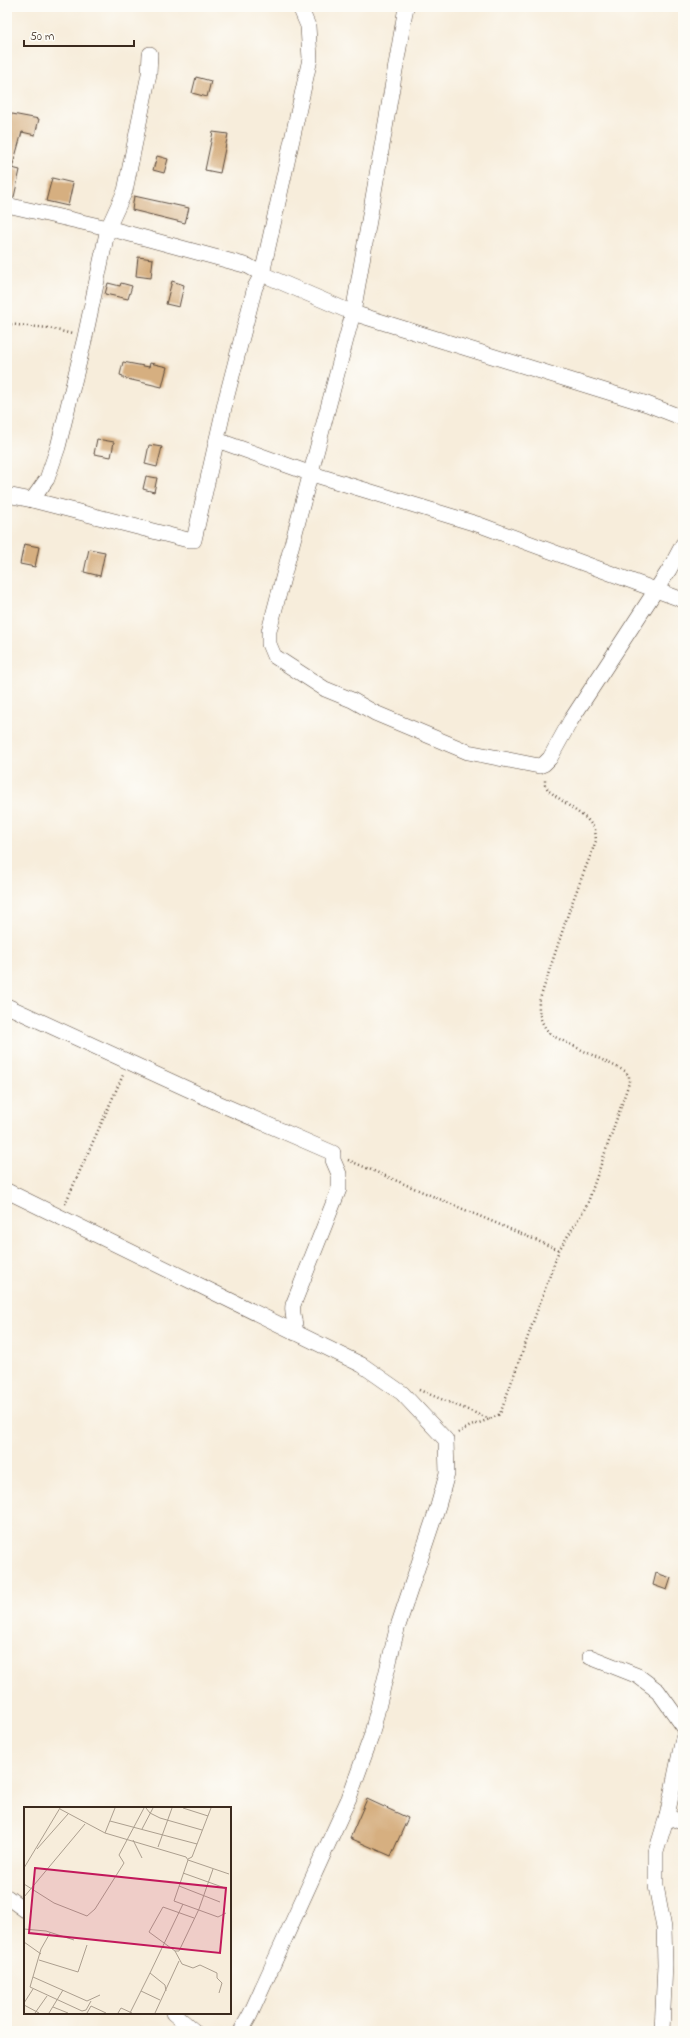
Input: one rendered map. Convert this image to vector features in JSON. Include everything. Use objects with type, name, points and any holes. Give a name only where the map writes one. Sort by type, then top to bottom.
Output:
[{"type":"street","points":[[7,495],[194,540],[255,287],[262,274],[310,59],[308,26],[300,7]]},
{"type":"street","points":[[406,7],[353,313],[309,473],[269,631],[268,644],[274,656],[325,689],[352,700],[375,713],[468,752],[539,766],[544,764],[550,758],[571,720],[657,589],[683,544]]},
{"type":"street","points":[[32,500],[48,479],[58,447],[85,337],[108,228],[125,191],[150,74],[150,54]]},
{"type":"street","points":[[7,205],[108,228],[248,266],[262,274],[353,313],[647,404],[683,418]]},
{"type":"street","points":[[217,440],[309,473],[480,524],[683,600]]},
{"type":"street","points":[[7,1006],[129,1063],[333,1153],[333,1160],[339,1174],[339,1189],[293,1305],[292,1313],[296,1328],[295,1333]]},
{"type":"street","points":[[7,1191],[362,1365],[402,1393],[446,1440],[446,1474],[438,1506],[397,1629],[371,1737],[349,1798],[241,2031]]},
{"type":"street","points":[[590,1657],[638,1676],[658,1691],[683,1726]]},
{"type":"street","points":[[662,2031],[665,1964],[664,1928],[656,1886],[656,1852],[667,1816],[683,1738]]},
{"type":"street","points":[[667,1816],[683,1822]]},
{"type":"street","points":[[7,1897],[24,1909]]},
{"type":"street","points":[[174,2014],[194,2031]]},
{"type":"path","points":[[7,324],[49,328],[85,337]]},
{"type":"path","points":[[446,1440],[466,1427],[500,1414],[559,1250],[587,1205],[629,1083],[629,1076],[625,1071],[552,1035],[545,1028],[538,1013],[539,1002],[570,908],[596,841],[595,829],[587,819],[549,791],[545,785],[544,764]]},
{"type":"path","points":[[60,1217],[129,1063]]},
{"type":"path","points":[[333,1153],[559,1250]]},
{"type":"path","points":[[412,1386],[490,1419]]},
{"type":"building","points":[[196,77],[211,81],[207,97],[192,93]]},
{"type":"building","points":[[7,113],[39,119],[35,135],[22,132],[12,168],[20,170],[14,197],[7,196]]},
{"type":"building","points":[[213,132],[228,134],[220,173],[205,170]]},
{"type":"building","points":[[157,156],[168,159],[164,173],[153,170]]},
{"type":"building","points":[[52,178],[73,183],[68,206],[46,201]]},
{"type":"building","points":[[134,196],[189,208],[185,223],[132,210]]},
{"type":"building","points":[[138,257],[153,259],[151,278],[136,276]]},
{"type":"building","points":[[172,281],[184,285],[179,307],[166,304]]},
{"type":"building","points":[[108,283],[120,286],[121,283],[132,286],[128,299],[105,294]]},
{"type":"building","points":[[123,362],[149,367],[150,363],[167,367],[162,387],[123,378],[123,376],[120,375]]},
{"type":"building","points":[[97,439],[114,442],[111,457],[94,454]]},
{"type":"building","points":[[149,445],[162,447],[157,467],[145,464]]},
{"type":"building","points":[[146,476],[157,478],[154,492],[143,489]]},
{"type":"building","points":[[24,544],[39,547],[35,567],[20,564]]},
{"type":"building","points":[[89,549],[105,552],[100,576],[84,572]]},
{"type":"building","points":[[656,1573],[671,1578],[667,1590],[653,1585]]},
{"type":"building","points":[[367,1799],[408,1818],[391,1856],[350,1838]]}]
